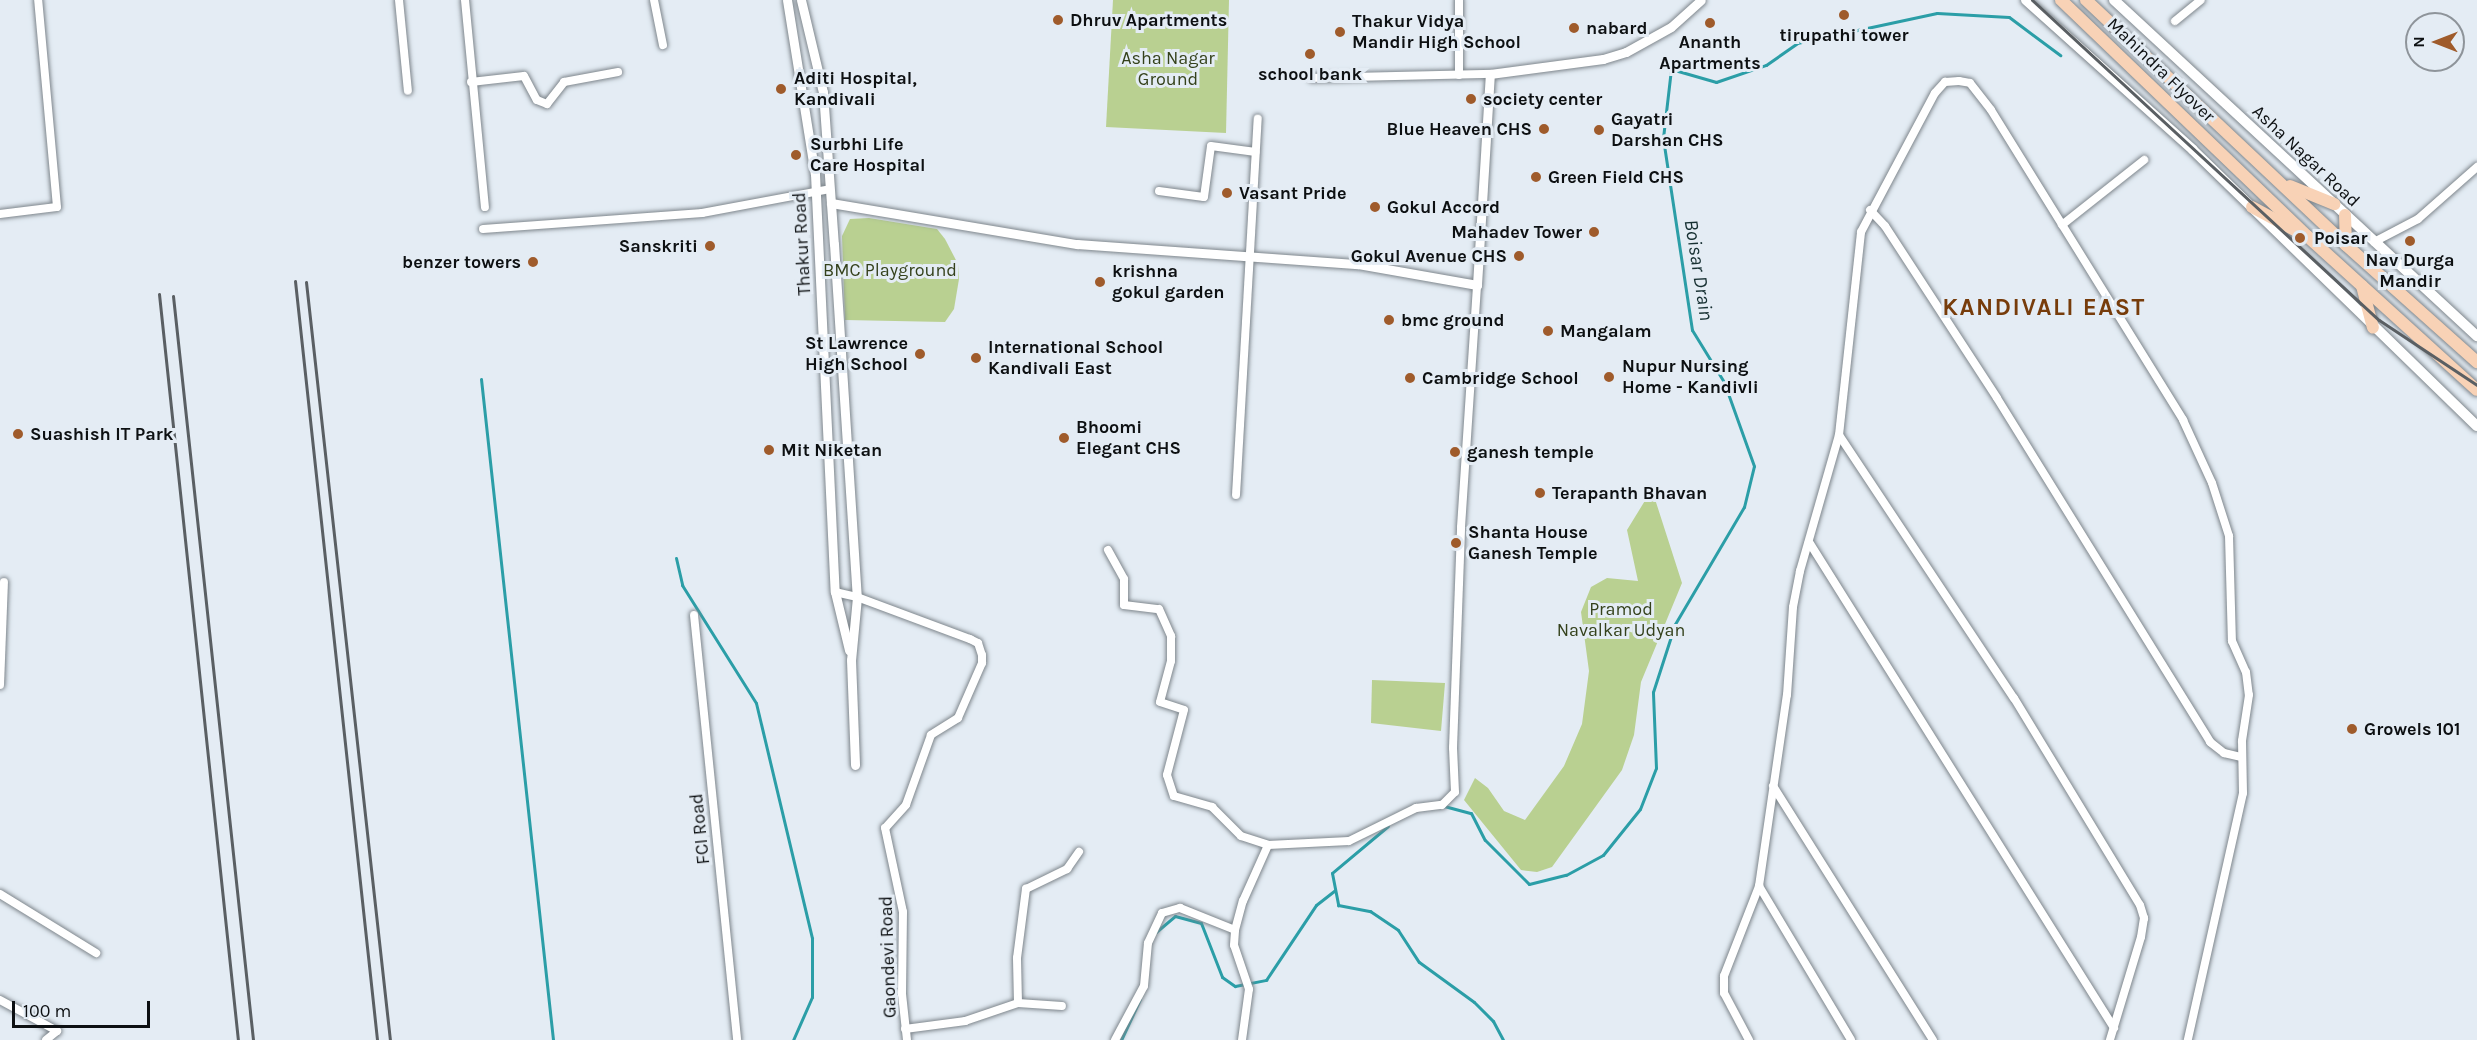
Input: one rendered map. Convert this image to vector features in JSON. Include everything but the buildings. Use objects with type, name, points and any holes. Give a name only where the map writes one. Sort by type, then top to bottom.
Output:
[{"type":"highway","name":"Mahindra Flyover","points":[[2061,0],[2307,236]]},
{"type":"highway","name":"Mahindra Flyover","points":[[2086,0],[2275,178]]},
{"type":"highway","points":[[2275,178],[2312,198],[2334,204]]},
{"type":"highway","points":[[2275,178],[2477,362]]},
{"type":"highway","points":[[2252,207],[2307,236],[2477,390]]},
{"type":"highway","points":[[2345,215],[2346,245]]},
{"type":"highway","points":[[2362,285],[2373,328]]},
{"type":"main road","points":[[2026,0],[2252,207],[2373,328],[2477,426]]},
{"type":"main road","name":"Asha Nagar Road","points":[[2114,0],[2477,336]]},
{"type":"street","points":[[0,214],[57,207],[38,0]]},
{"type":"street","points":[[399,0],[408,91]]},
{"type":"street","points":[[465,0],[471,82],[485,207]]},
{"type":"street","points":[[654,0],[663,45]]},
{"type":"street","name":"Thakur Road","points":[[787,0],[809,118],[817,193],[835,592],[851,660]]},
{"type":"street","name":"Thakur Road","points":[[801,0],[823,92],[831,203],[857,597],[851,660],[855,765]]},
{"type":"street","points":[[1459,0],[1459,75]]},
{"type":"street","points":[[1312,78],[1490,74],[1603,59],[1626,52],[1671,27],[1701,0]]},
{"type":"street","points":[[2175,21],[2201,0]]},
{"type":"street","points":[[471,82],[524,76],[537,100],[547,104],[564,82],[618,72]]},
{"type":"street","points":[[1107,550],[1124,579],[1124,605],[1159,609],[1171,636],[1171,661],[1160,702],[1184,710],[1167,776],[1174,796],[1212,807],[1241,836],[1268,845],[1349,841],[1416,808],[1442,805],[1455,792],[1453,748],[1461,527],[1490,74]]},
{"type":"street","points":[[1749,1040],[1724,993],[1724,976],[1759,886],[1787,695],[1793,607],[1839,435],[1861,232],[1870,210],[1935,93],[1945,82],[1959,81],[1970,83],[1990,110],[2183,420],[2212,483],[2229,536],[2232,641],[2246,672],[2249,695],[2242,757],[2243,793],[2188,1040]]},
{"type":"street","points":[[1236,495],[1258,119]]},
{"type":"street","points":[[1160,191],[1204,197],[1210,146],[1256,152]]},
{"type":"street","points":[[2062,225],[2145,160]]},
{"type":"street","points":[[2374,242],[2418,219],[2477,167]]},
{"type":"street","points":[[483,229],[694,214],[830,189]]},
{"type":"street","points":[[817,205],[831,203],[1077,244],[1358,264],[1477,285]]},
{"type":"street","points":[[1870,210],[1885,226],[1997,398],[2210,742],[2224,753],[2242,757]]},
{"type":"street","points":[[823,344],[840,345]]},
{"type":"street","points":[[1839,435],[2014,698],[2140,905],[2145,918],[2141,937],[2110,1040]]},
{"type":"street","points":[[1809,542],[2114,1028]]},
{"type":"street","points":[[0,685],[4,582]]},
{"type":"street","points":[[835,592],[857,597]]},
{"type":"street","name":"Gaondevi Road","points":[[857,597],[970,639],[978,643],[982,655],[982,663],[958,718],[931,735],[906,805],[885,828],[903,912],[902,994],[907,1040]]},
{"type":"street","name":"FCI Road","points":[[694,615],[737,1040]]},
{"type":"street","points":[[1773,786],[1934,1040]]},
{"type":"street","points":[[1242,1040],[1249,989],[1234,945],[1235,930],[1243,901],[1268,845]]},
{"type":"street","points":[[1018,1003],[1017,958],[1026,889],[1067,869],[1079,852]]},
{"type":"street","points":[[1759,886],[1851,1040]]},
{"type":"street","points":[[0,894],[96,953]]},
{"type":"street","points":[[1115,1040],[1144,986],[1148,943],[1162,913],[1180,908],[1235,930]]},
{"type":"street","points":[[0,1000],[57,1031],[46,1040]]},
{"type":"street","points":[[905,1029],[965,1021],[1018,1003],[1062,1006]]},
{"type":"green space","name":"Asha Nagar Ground","points":[[1113,0],[1229,0],[1226,133],[1106,127]]},
{"type":"green space","name":"BMC Playground","points":[[869,218],[937,229],[945,239],[958,264],[959,279],[954,309],[945,322],[845,320],[842,236],[850,219]]},
{"type":"green space","name":"Pramod Navalkar Udyan","points":[[1654,496],[1682,583],[1641,682],[1634,735],[1622,770],[1552,867],[1537,872],[1521,870],[1464,800],[1475,778],[1488,788],[1504,811],[1525,820],[1564,766],[1582,724],[1589,671],[1581,612],[1591,587],[1607,578],[1638,581],[1627,530],[1646,499]]},
{"type":"green space","points":[[1372,680],[1445,683],[1441,731],[1371,723]]},
{"type":"waterway","name":"Boisar Drain","points":[[1444,806],[1471,813],[1485,840],[1529,884],[1566,875],[1603,855],[1640,809],[1656,768],[1653,692],[1675,624],[1744,507],[1754,466],[1724,382],[1692,330],[1663,138],[1671,69],[1716,82],[1766,65],[1797,43],[1937,13],[2009,17],[2060,55]]},
{"type":"waterway","points":[[481,379],[553,1040]]},
{"type":"waterway","points":[[676,558],[682,585],[756,703],[812,938],[812,997],[793,1040]]},
{"type":"waterway","points":[[1388,826],[1332,873],[1338,905],[1370,911],[1398,930],[1419,962],[1474,1002],[1493,1021],[1503,1040]]},
{"type":"waterway","points":[[1156,932],[1175,916],[1201,923],[1222,977],[1235,986],[1266,980],[1316,905],[1335,890]]},
{"type":"waterway","points":[[1121,1040],[1140,999]]},
{"type":"railway","points":[[2032,0],[2379,320],[2477,385]]},
{"type":"railway","points":[[295,281],[377,1040]]},
{"type":"railway","points":[[306,282],[390,1040]]},
{"type":"railway","points":[[159,294],[238,1040]]},
{"type":"railway","points":[[173,296],[253,1040]]},
{"type":"place","name":"tirupathi tower","points":[[1844,15]]},
{"type":"place","name":"Dhruv Apartments","points":[[1058,20]]},
{"type":"place","name":"Ananth Apartments","points":[[1710,23]]},
{"type":"place","name":"nabard","points":[[1574,28]]},
{"type":"place","name":"Thakur Vidya Mandir High School","points":[[1340,32]]},
{"type":"place","name":"school bank","points":[[1310,54]]},
{"type":"place","name":"Aditi Hospital, Kandivali","points":[[781,89]]},
{"type":"place","name":"society center","points":[[1471,99]]},
{"type":"place","name":"Blue Heaven CHS","points":[[1544,129]]},
{"type":"place","name":"Gayatri Darshan CHS","points":[[1599,130]]},
{"type":"place","name":"Surbhi Life Care Hospital","points":[[796,155]]},
{"type":"place","name":"Green Field CHS","points":[[1536,177]]},
{"type":"place","name":"Vasant Pride","points":[[1227,193]]},
{"type":"place","name":"Gokul Accord","points":[[1375,207]]},
{"type":"place","name":"Mahadev Tower","points":[[1594,232]]},
{"type":"place","name":"Poisar","points":[[2300,238]]},
{"type":"place","name":"Nav Durga Mandir","points":[[2410,241]]},
{"type":"place","name":"Sanskriti","points":[[710,246]]},
{"type":"place","name":"Gokul Avenue CHS","points":[[1519,256]]},
{"type":"place","name":"benzer towers","points":[[533,262]]},
{"type":"place","name":"krishna gokul garden","points":[[1100,282]]},
{"type":"place","name":"bmc ground","points":[[1389,320]]},
{"type":"place","name":"Mangalam","points":[[1548,331]]},
{"type":"place","name":"St Lawrence High School","points":[[920,354]]},
{"type":"place","name":"International School Kandivali East","points":[[976,358]]},
{"type":"place","name":"Nupur Nursing Home - Kandivli","points":[[1609,377]]},
{"type":"place","name":"Cambridge School","points":[[1410,378]]},
{"type":"place","name":"Suashish IT Park","points":[[18,434]]},
{"type":"place","name":"Bhoomi Elegant CHS","points":[[1064,438]]},
{"type":"place","name":"Mit Niketan","points":[[769,450]]},
{"type":"place","name":"ganesh temple","points":[[1455,452]]},
{"type":"place","name":"Terapanth Bhavan","points":[[1540,493]]},
{"type":"place","name":"Shanta House Ganesh Temple","points":[[1456,543]]},
{"type":"place","name":"Growels 101","points":[[2352,729]]},
{"type":"district","name":"KANDIVALI EAST","points":[[2044,308]]}]
